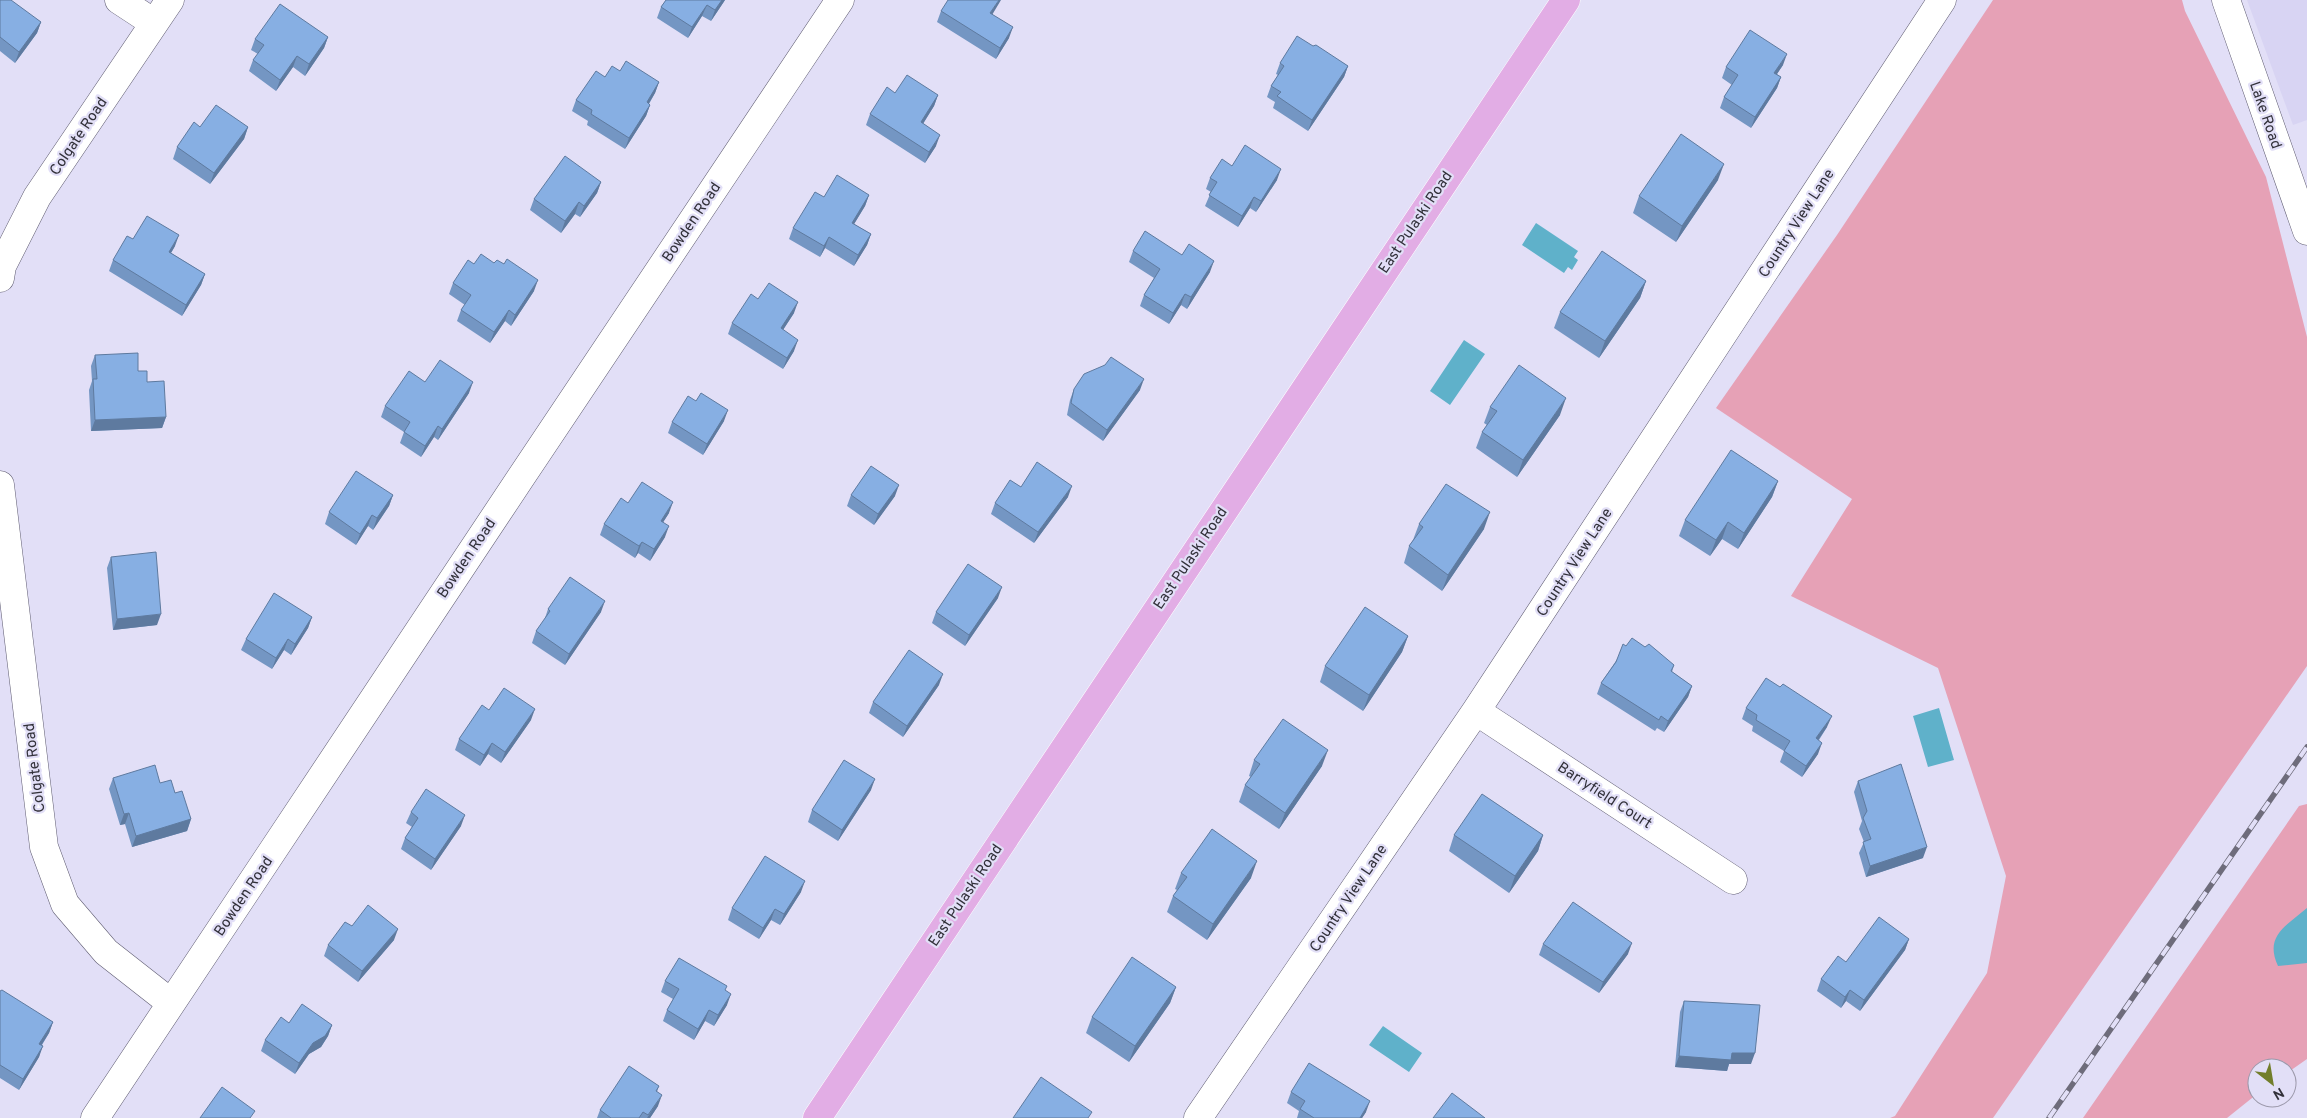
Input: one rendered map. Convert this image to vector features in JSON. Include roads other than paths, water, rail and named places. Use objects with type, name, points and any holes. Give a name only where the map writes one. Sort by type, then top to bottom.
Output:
[{"type":"main road","name":"East Pulaski Road","points":[[817,1118],[1566,0]]},
{"type":"street","points":[[119,0],[154,23]]},
{"type":"street","name":"Colgate Road","points":[[0,278],[2,266],[37,197],[170,0]]},
{"type":"street","name":"Bowden Road","points":[[95,1118],[840,0]]},
{"type":"street","name":"Country View Lane","points":[[1198,1118],[1476,710],[1942,0]]},
{"type":"street","name":"Lake Road","points":[[2226,0],[2307,231]]},
{"type":"street","name":"Colgate Road","points":[[0,485],[44,847],[66,904],[106,952],[171,1003]]},
{"type":"street","name":"Barryfield Court","points":[[1476,710],[1733,880]]},
{"type":"water","points":[[1536,223],[1578,251],[1574,257],[1578,260],[1572,270],[1568,267],[1564,273],[1522,245]]},
{"type":"water","points":[[1464,340],[1485,354],[1450,405],[1430,391]]},
{"type":"water","points":[[1939,708],[1954,760],[1928,767],[1913,716]]},
{"type":"water","points":[[2307,908],[2307,963],[2278,966],[2274,956],[2275,939],[2285,926]]},
{"type":"water","points":[[1383,1026],[1422,1053],[1409,1072],[1369,1045]]},
{"type":"railway","points":[[2049,1118],[2307,747]]}]
